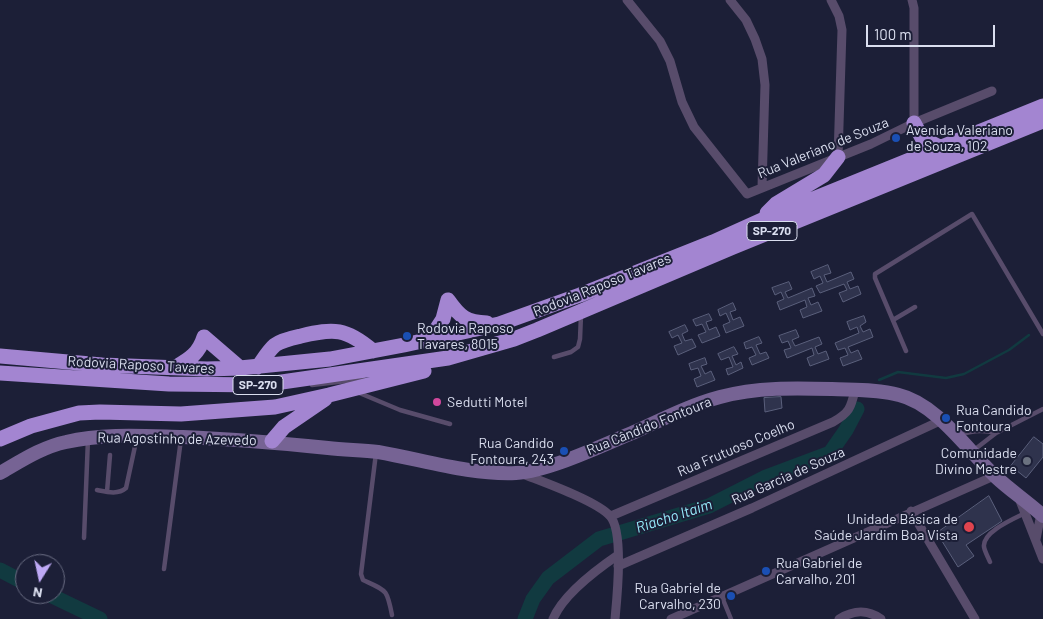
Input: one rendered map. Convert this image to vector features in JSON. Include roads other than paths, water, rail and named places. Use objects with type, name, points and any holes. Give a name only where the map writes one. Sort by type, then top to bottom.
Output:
[{"type":"highway","name":"Rodovia Raposo Tavares","points":[[5,357],[102,366],[176,368],[258,367],[330,359],[499,324],[713,242],[764,219],[1043,106]]},
{"type":"highway","name":"Rodovia Raposo Tavares","points":[[5,373],[170,384],[261,385],[448,358],[514,338],[1043,121]]},
{"type":"highway","points":[[914,123],[922,138],[941,148]]},
{"type":"highway","points":[[764,219],[771,208],[824,175],[838,157]]},
{"type":"highway","points":[[430,339],[443,319],[448,300],[459,315],[467,320],[499,324]]},
{"type":"highway","points":[[258,367],[276,345],[283,341],[333,331],[359,339],[373,351]]},
{"type":"highway","points":[[176,368],[197,352],[204,337],[240,368]]},
{"type":"highway","points":[[0,439],[32,426],[79,414],[100,412],[182,414],[275,407],[421,372],[448,358]]},
{"type":"highway","points":[[272,441],[284,427],[329,395]]},
{"type":"main road","name":"Rua Cândido Fontoura","points":[[272,441],[376,452],[465,469],[498,473],[521,473],[556,463],[616,440],[690,407],[719,397],[744,392],[788,388],[886,392],[915,400],[928,408],[973,451],[994,476],[1042,515]]},
{"type":"main road","name":"Rua Agostinho de Azevedo","points":[[0,473],[40,451],[63,442],[88,438],[138,436],[272,441]]},
{"type":"street","name":"Rua Valeriano de Souza","points":[[627,0],[660,41],[670,61],[682,102],[694,127],[747,194],[889,136],[914,123],[992,91]]},
{"type":"street","points":[[730,0],[746,20],[762,59],[765,85],[762,187]]},
{"type":"street","points":[[831,0],[839,16],[842,30],[838,157]]},
{"type":"street","points":[[912,0],[914,8],[914,123]]},
{"type":"street","name":"Rua Frutuoso Coelho","points":[[613,520],[833,422],[846,414],[856,390]]},
{"type":"street","name":"Rua Garcia de Souza","points":[[618,566],[752,508],[940,421]]},
{"type":"street","points":[[521,473],[599,507],[613,520],[618,555],[615,619]]},
{"type":"street","points":[[670,619],[994,476]]},
{"type":"street","points":[[1018,496],[1043,559]]},
{"type":"street","points":[[911,511],[975,619]]},
{"type":"street","points":[[1036,539],[1042,515]]},
{"type":"street","points":[[553,619],[563,602],[588,578],[618,555]]},
{"type":"street","points":[[839,619],[846,614],[859,611],[872,613],[881,619]]},
{"type":"lane","points":[[906,351],[875,276],[972,214],[1043,334]]},
{"type":"lane","points":[[893,320],[915,307]]},
{"type":"lane","points":[[554,357],[571,352],[578,347],[581,311]]},
{"type":"lane","points":[[302,386],[421,372]]},
{"type":"lane","points":[[261,385],[294,386]]},
{"type":"lane","points":[[352,390],[400,410],[450,424]]},
{"type":"lane","points":[[973,451],[996,433],[1043,408]]},
{"type":"lane","points":[[958,436],[974,431],[996,433]]},
{"type":"lane","points":[[97,490],[122,492],[126,488],[138,436]]},
{"type":"lane","points":[[164,570],[182,437]]},
{"type":"lane","points":[[84,538],[88,438]]},
{"type":"lane","points":[[376,452],[361,574],[364,580],[385,591],[392,615]]},
{"type":"lane","points":[[107,492],[110,455]]},
{"type":"lane","points":[[990,562],[984,546],[985,538],[989,533],[1025,513]]},
{"type":"lane","points":[[722,597],[731,619]]},
{"type":"waterway","name":"Riacho Itaim","points":[[879,380],[898,372],[946,378],[964,374],[1009,350],[1029,335]]},
{"type":"waterway","name":"Riacho Itaim","points":[[525,619],[533,599],[548,578],[599,539],[709,506],[766,477],[830,453],[846,430],[857,409]]},
{"type":"waterway","name":"Riacho Itaim","points":[[0,570],[15,578]]},
{"type":"waterway","name":"Riacho Itaim","points":[[65,602],[100,619]]},
{"type":"place","name":"Avenida Valeriano de Souza, 102","points":[[896,138]]},
{"type":"place","name":"Rodovia Raposo Tavares, 8015","points":[[407,336]]},
{"type":"place","name":"Sedutti Motel","points":[[437,402]]},
{"type":"place","name":"Rua Candido Fontoura","points":[[946,418]]},
{"type":"place","name":"Rua Candido Fontoura, 243","points":[[564,451]]},
{"type":"place","name":"Comunidade Divino Mestre","points":[[1027,461]]},
{"type":"place","name":"Unidade Básica de Saúde Jardim Boa Vista","points":[[969,527]]},
{"type":"place","name":"Rua Gabriel de Carvalho, 201","points":[[766,571]]},
{"type":"place","name":"Rua Gabriel de Carvalho, 230","points":[[731,596]]}]
